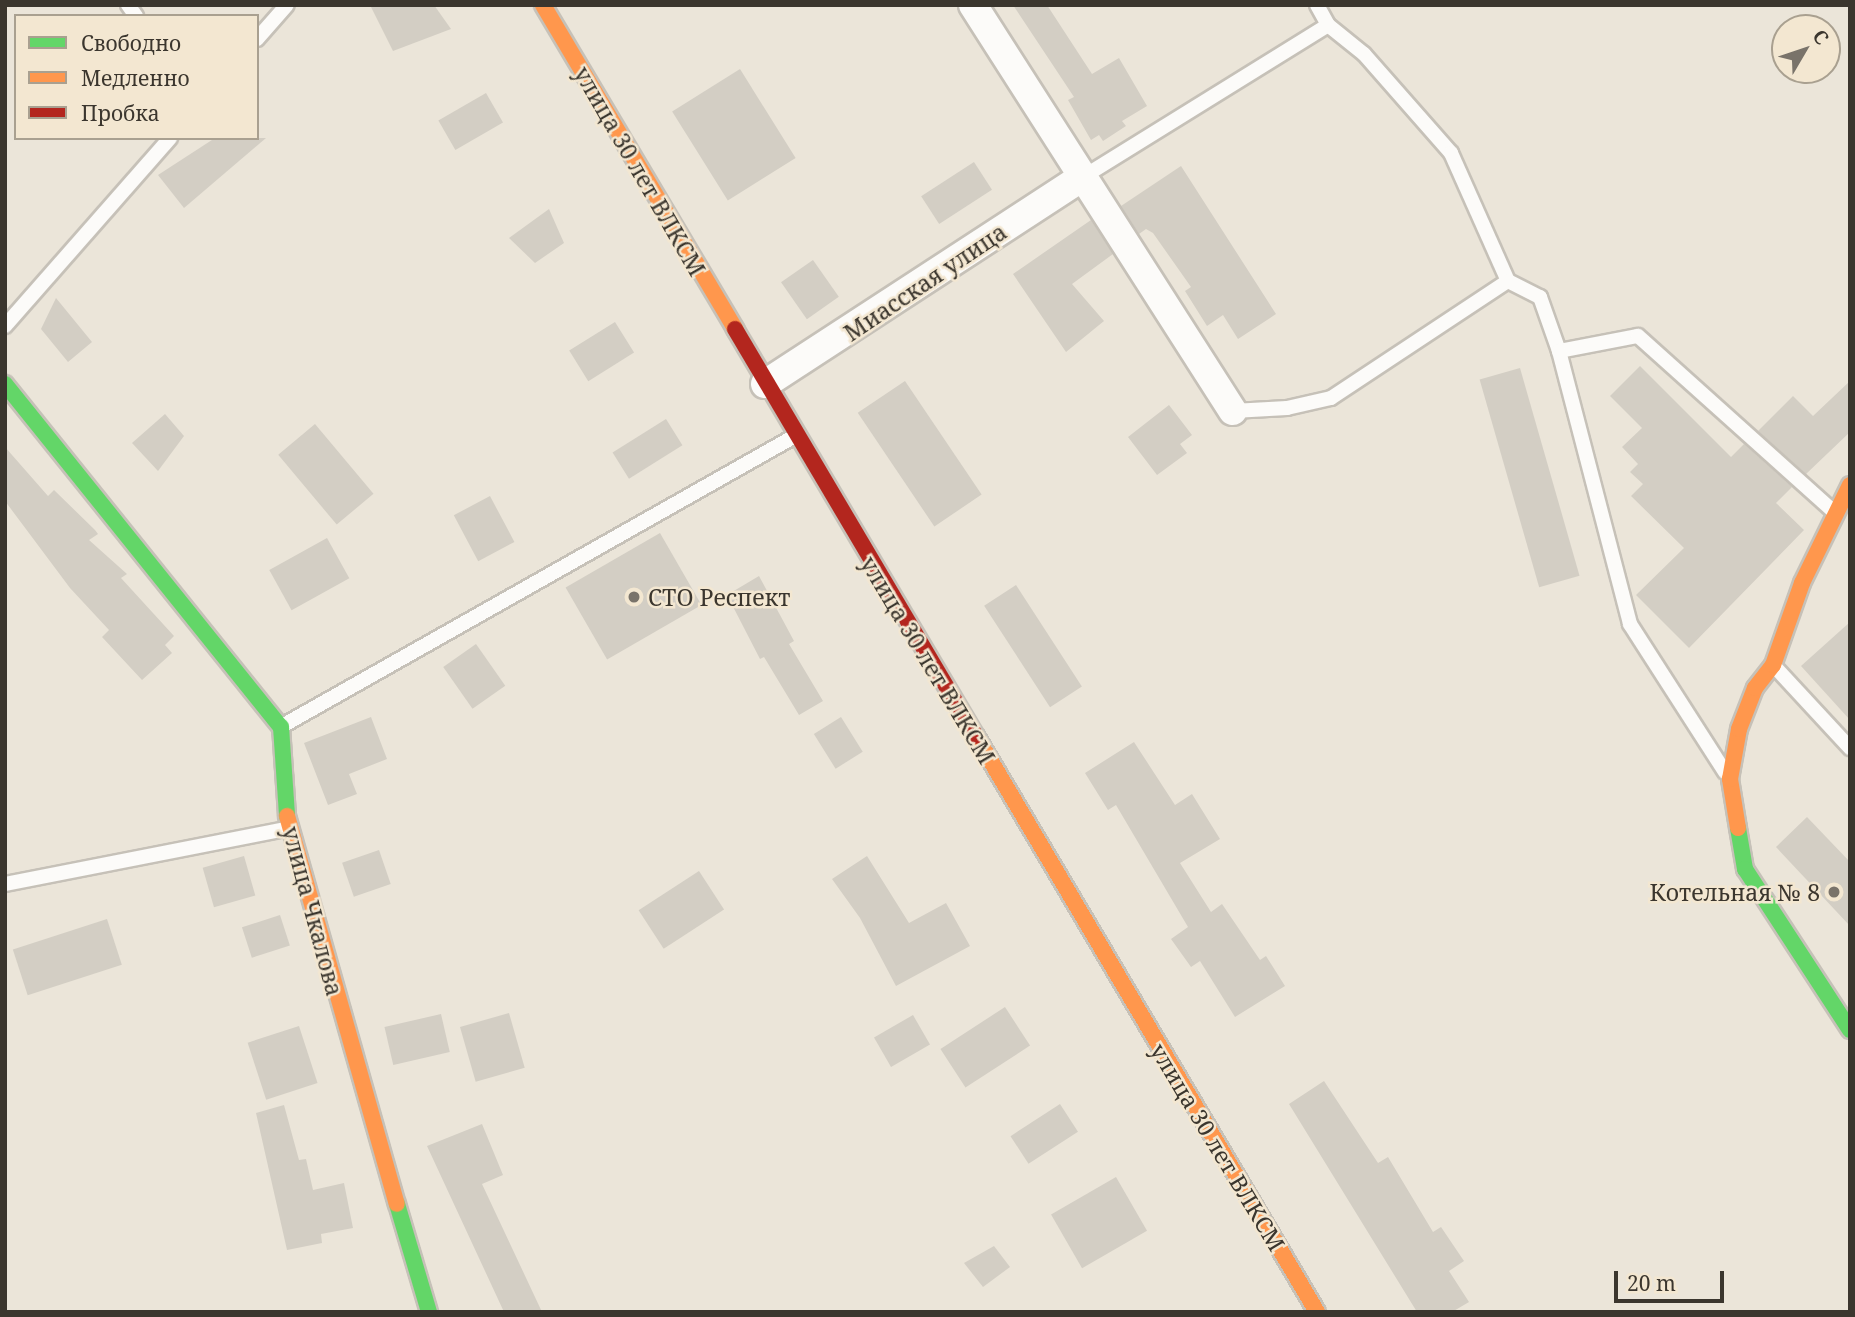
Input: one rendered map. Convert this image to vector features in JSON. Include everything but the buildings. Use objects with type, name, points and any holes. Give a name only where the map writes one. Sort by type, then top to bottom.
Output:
[{"type":"street","name":"улица 30 лет ВЛКСМ","points":[[543,5],[795,436],[1317,1312]]},
{"type":"street","points":[[973,5],[1233,411]]},
{"type":"street","name":"Миасская улица","points":[[765,384],[1083,177]]},
{"type":"street","points":[[5,384],[281,727]]},
{"type":"street","points":[[1850,485],[1833,511],[1802,583],[1773,665],[1755,688],[1739,729],[1730,779],[1745,869],[1850,1030]]},
{"type":"street","name":"улица Чкалова","points":[[281,727],[288,829],[429,1312]]},
{"type":"lane","points":[[259,37],[287,5]]},
{"type":"lane","points":[[1317,5],[1328,25],[1364,54],[1451,153],[1508,281],[1541,297],[1559,351],[1630,624],[1730,779]]},
{"type":"lane","points":[[1083,177],[1328,25]]},
{"type":"lane","points":[[5,326],[168,140]]},
{"type":"lane","points":[[1233,411],[1287,408],[1331,398],[1508,281]]},
{"type":"lane","points":[[1559,351],[1638,337],[1833,511]]},
{"type":"lane","points":[[281,727],[795,436]]},
{"type":"lane","points":[[1773,665],[1850,748]]},
{"type":"lane","points":[[5,884],[288,829]]},
{"type":"traffic: fast","points":[[5,384],[281,727],[287,816]]},
{"type":"traffic: fast","points":[[1738,828],[1745,869],[1850,1030]]},
{"type":"traffic: fast","points":[[397,1204],[429,1312]]},
{"type":"traffic: slow","points":[[543,5],[735,329]]},
{"type":"traffic: slow","points":[[1738,828],[1730,779],[1739,729],[1755,688],[1773,665],[1802,583],[1850,485]]},
{"type":"traffic: slow","points":[[976,736],[1317,1312]]},
{"type":"traffic: slow","points":[[287,816],[397,1204]]},
{"type":"traffic: jam","points":[[735,329],[976,736]]},
{"type":"place","name":"СТО Респект","points":[[634,597]]},
{"type":"place","name":"Котельная № 8","points":[[1834,892]]}]
